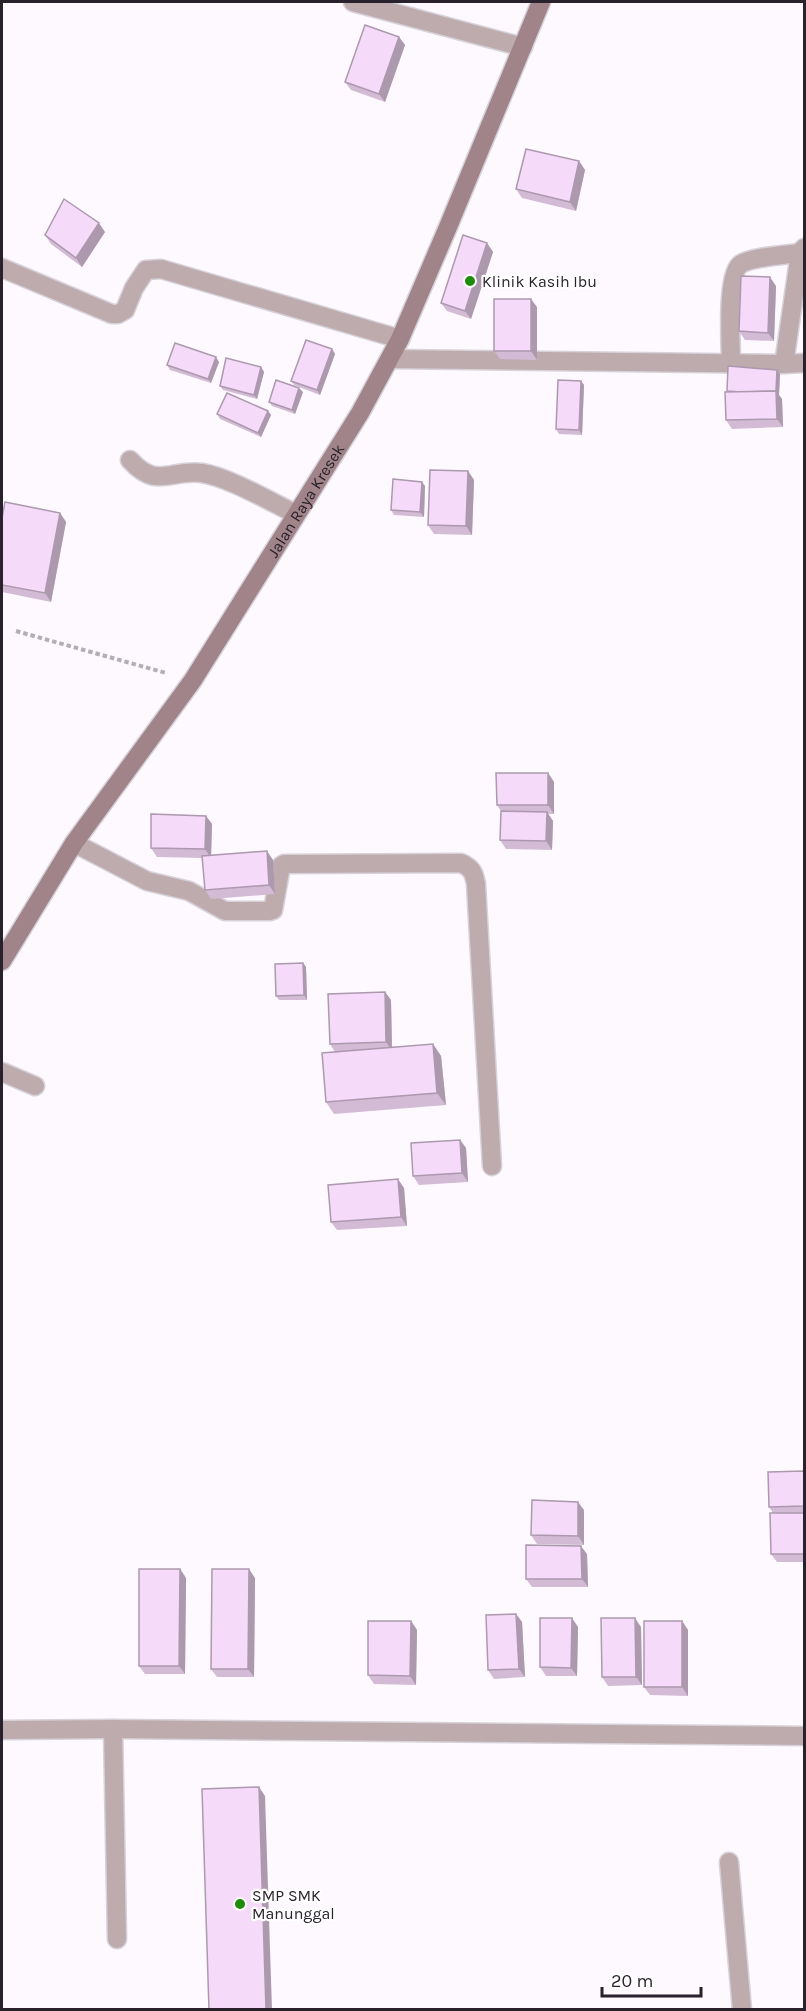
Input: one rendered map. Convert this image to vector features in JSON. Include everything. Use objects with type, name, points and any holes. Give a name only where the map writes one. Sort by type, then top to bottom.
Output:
[{"type":"main road","name":"Jalan Raya Kresek","points":[[2,961],[74,843],[193,680],[360,413],[400,339],[541,2]]},
{"type":"street","points":[[353,2],[523,47]]},
{"type":"street","points":[[731,364],[732,282],[735,268],[743,262],[802,250],[784,364]]},
{"type":"street","points":[[2,268],[112,314],[125,310],[134,288],[146,270],[161,269],[400,339]]},
{"type":"street","points":[[390,359],[804,363]]},
{"type":"street","points":[[130,460],[148,476],[189,473],[221,479],[296,514]]},
{"type":"street","points":[[74,843],[147,881],[189,891],[228,912],[273,910],[281,866],[284,864],[461,863],[469,867],[474,874],[476,884],[492,1166]]},
{"type":"street","points":[[2,1072],[35,1086]]},
{"type":"street","points":[[2,1730],[113,1729],[804,1736]]},
{"type":"street","points":[[113,1729],[117,1939]]},
{"type":"street","points":[[729,1862],[742,2010]]},
{"type":"path","points":[[16,631],[193,680]]},
{"type":"building","points":[[365,25],[399,37],[379,94],[345,82]]},
{"type":"building","points":[[526,149],[579,161],[570,202],[516,189]]},
{"type":"building","points":[[64,199],[99,223],[76,258],[45,235]]},
{"type":"building","name":"Klinik Kasih Ibu","points":[[463,235],[487,243],[465,311],[441,303]]},
{"type":"building","points":[[741,276],[770,277],[768,333],[739,331]]},
{"type":"building","points":[[494,299],[531,299],[531,351],[494,351]]},
{"type":"building","points":[[306,340],[332,349],[317,390],[291,381]]},
{"type":"building","points":[[175,343],[216,357],[208,379],[167,365]]},
{"type":"building","points":[[226,358],[261,367],[254,395],[220,386]]},
{"type":"building","points":[[728,366],[777,370],[776,391],[727,391]]},
{"type":"building","points":[[276,380],[299,388],[292,410],[269,402]]},
{"type":"building","points":[[558,380],[581,381],[579,430],[556,429]]},
{"type":"building","points":[[776,391],[777,419],[726,420],[725,392]]},
{"type":"building","points":[[227,393],[268,411],[258,433],[217,414]]},
{"type":"building","points":[[430,470],[468,471],[466,526],[428,525]]},
{"type":"building","points":[[393,479],[422,482],[420,512],[391,510]]},
{"type":"building","points":[[5,502],[60,513],[45,593],[2,585],[2,518]]},
{"type":"building","points":[[496,773],[548,773],[548,805],[497,805]]},
{"type":"building","points":[[501,811],[547,812],[546,841],[500,840]]},
{"type":"building","points":[[151,814],[206,816],[205,849],[151,848]]},
{"type":"building","points":[[267,851],[269,885],[205,890],[202,856]]},
{"type":"building","points":[[303,963],[304,995],[276,996],[275,964]]},
{"type":"building","points":[[385,992],[386,1042],[330,1044],[328,994]]},
{"type":"building","points":[[433,1044],[437,1093],[326,1102],[322,1053]]},
{"type":"building","points":[[460,1140],[462,1173],[413,1176],[411,1143]]},
{"type":"building","points":[[398,1179],[401,1217],[331,1222],[328,1185]]},
{"type":"building","points":[[804,1471],[804,1506],[769,1507],[768,1472]]},
{"type":"building","points":[[532,1500],[578,1502],[578,1536],[531,1535]]},
{"type":"building","points":[[770,1513],[804,1513],[804,1554],[771,1554]]},
{"type":"building","points":[[526,1545],[581,1546],[582,1579],[526,1579]]},
{"type":"building","points":[[139,1569],[180,1569],[179,1666],[139,1666]]},
{"type":"building","points":[[212,1569],[249,1569],[248,1669],[211,1669]]},
{"type":"building","points":[[516,1614],[519,1669],[488,1670],[486,1615]]},
{"type":"building","points":[[540,1618],[572,1618],[571,1668],[540,1667]]},
{"type":"building","points":[[601,1618],[635,1618],[636,1677],[602,1677]]},
{"type":"building","points":[[368,1621],[411,1621],[410,1676],[368,1675]]},
{"type":"building","points":[[644,1621],[682,1621],[682,1687],[644,1687]]},
{"type":"building","name":"SMP SMK Manunggal","points":[[259,1787],[266,2010],[209,2010],[202,1789]]},
{"type":"place","name":"Klinik Kasih Ibu","points":[[470,281]]},
{"type":"place","name":"SMP SMK Manunggal","points":[[240,1904]]}]
